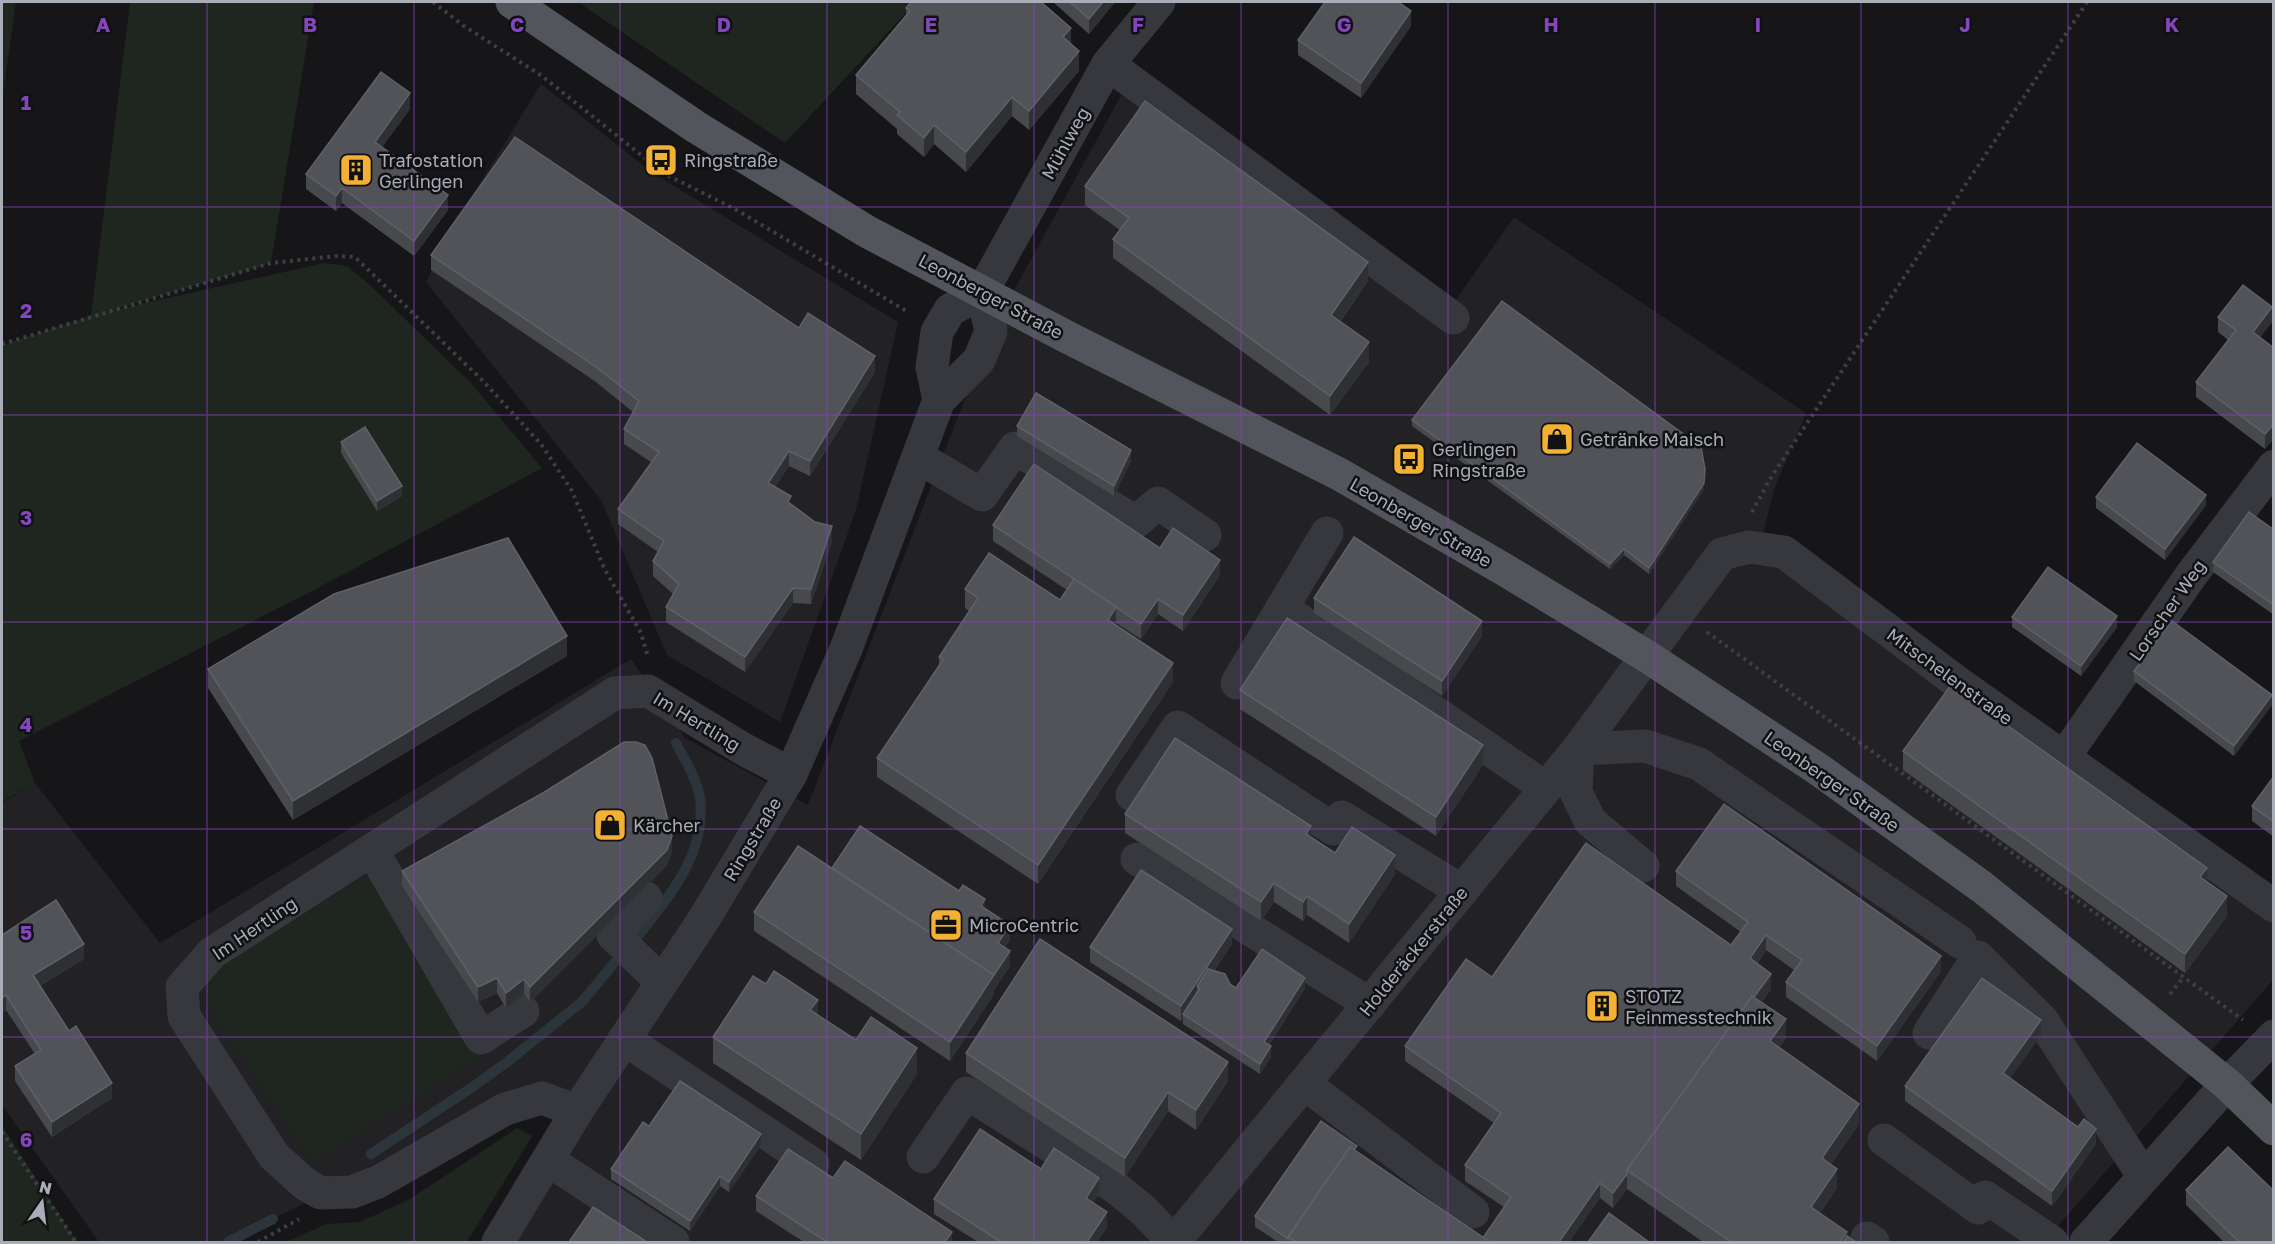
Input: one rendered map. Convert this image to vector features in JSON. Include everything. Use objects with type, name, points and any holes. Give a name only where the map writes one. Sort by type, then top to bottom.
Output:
[{"type":"main road","name":"Leonberger Straße","points":[[512,2],[696,127],[866,231],[1067,337],[1339,474],[1505,570],[1648,657],[1818,769],[1982,887],[2227,1084],[2274,1129]]},
{"type":"street","name":"Mühlweg","points":[[982,292],[1108,64],[1159,2]]},
{"type":"street","points":[[1108,64],[1453,318]]},
{"type":"street","points":[[939,400],[932,366],[938,332],[950,310],[982,292]]},
{"type":"street","name":"Ringstraße","points":[[498,1242],[577,1110],[704,919],[791,774],[854,628],[939,400],[979,360],[991,331],[982,292]]},
{"type":"street","points":[[918,457],[982,495],[1015,448],[1136,522],[1158,503],[1205,535]]},
{"type":"street","name":"Lorscher Weg","points":[[2064,757],[2192,574],[2274,466]]},
{"type":"street","points":[[1237,683],[1327,534]]},
{"type":"street","name":"Mitschelenstraße","points":[[1648,657],[1722,554],[1749,547],[1784,552],[1957,682],[2274,906]]},
{"type":"street","points":[[1282,608],[1546,788]]},
{"type":"street","name":"Holderäckerstraße","points":[[1174,1242],[1578,750],[1648,657]]},
{"type":"street","name":"Im Hertling","points":[[321,1193],[305,1184],[274,1156],[184,1016],[182,987],[212,953],[615,693],[648,691],[745,750],[791,774]]},
{"type":"street","points":[[1132,795],[1178,727],[1333,829],[1342,817],[1462,891]]},
{"type":"street","points":[[1643,866],[1590,820],[1576,792],[1578,750],[1645,746],[1699,764],[1960,942]]},
{"type":"street","points":[[372,850],[481,1038],[523,1011]]},
{"type":"street","points":[[1137,859],[1370,1004]]},
{"type":"street","points":[[646,898],[613,935],[662,982]]},
{"type":"street","points":[[1929,1033],[1978,957],[2042,1020],[2144,1178]]},
{"type":"street","points":[[2086,1242],[2227,1084],[2272,1038]]},
{"type":"street","points":[[624,1039],[813,1164]]},
{"type":"street","points":[[1305,1084],[1473,1212]]},
{"type":"street","points":[[923,1157],[967,1093],[1115,1187],[1143,1210],[1174,1242]]},
{"type":"street","points":[[321,1193],[352,1192],[378,1182],[505,1109],[542,1098],[577,1110]]},
{"type":"street","points":[[1884,1140],[1978,1208],[1985,1197],[2052,1242]]},
{"type":"street","points":[[548,1160],[673,1242]]},
{"type":"path","points":[[433,2],[464,26],[542,76],[664,174],[735,208],[883,296],[938,332]]},
{"type":"path","points":[[1749,518],[1770,479],[2087,2]]},
{"type":"path","points":[[2,344],[271,263],[337,256],[355,257],[482,380],[541,444],[572,491],[605,570],[641,633],[648,652],[648,691]]},
{"type":"path","points":[[1680,613],[2272,1038]]},
{"type":"path","points":[[2,1132],[76,1242]]},
{"type":"path","points":[[258,1242],[297,1221],[321,1193]]},
{"type":"shaded area","points":[[2,2],[16,2],[2,102]]},
{"type":"shaded area","points":[[130,2],[314,2],[271,263],[105,312],[325,263],[347,266],[370,285],[470,382],[542,468],[316,589],[19,741],[35,783],[2,802],[2,345],[91,316]]},
{"type":"shaded area","points":[[578,2],[916,2],[785,143]]},
{"type":"shaded area","points":[[1135,70],[1453,304],[1514,217],[1806,413],[1774,489],[1762,538],[2273,919],[2273,980],[2044,1242],[513,1242],[576,1111],[505,1109],[223,1242],[99,1242],[2,1105],[2,803],[35,783],[160,943],[631,659],[685,738],[808,805],[990,334]]},
{"type":"shaded area","points":[[541,84],[651,172],[898,322],[856,510],[780,722],[667,655],[601,500],[426,282],[463,211]]},
{"type":"shaded area","points":[[371,875],[480,1056],[313,1163],[216,1020],[208,999],[209,973],[220,962]]},
{"type":"shaded area","points":[[2,1126],[77,1242],[2,1242]]},
{"type":"shaded area","points":[[517,1128],[532,1136],[467,1242],[286,1242],[326,1224],[360,1222],[410,1199]]},
{"type":"building","points":[[911,2],[1041,2],[1071,28],[1063,37],[1079,51],[1029,111],[1012,97],[966,152],[934,125],[924,138],[897,115],[900,112],[856,75],[910,11],[906,8]]},
{"type":"building","points":[[1070,2],[1103,2],[1089,19]]},
{"type":"building","points":[[1325,2],[1398,2],[1411,11],[1361,83],[1298,40]]},
{"type":"building","name":"Trafostation Gerlingen","points":[[381,72],[410,93],[375,142],[448,195],[414,241],[342,188],[336,196],[306,174]]},
{"type":"building","points":[[1145,101],[1368,262],[1331,315],[1369,342],[1330,396],[1113,239],[1129,218],[1085,186]]},
{"type":"building","points":[[515,137],[799,328],[808,313],[875,356],[810,461],[789,451],[768,483],[791,496],[788,502],[815,522],[832,526],[811,589],[793,588],[745,657],[666,607],[679,584],[653,561],[664,541],[618,509],[659,452],[624,429],[639,401],[596,367],[431,255]]},
{"type":"building","points":[[2243,285],[2272,307],[2253,332],[2274,348],[2274,424],[2265,434],[2196,382],[2236,330],[2218,317]]},
{"type":"building","name":"Getränke Maisch","points":[[1502,301],[1701,447],[1705,469],[1704,483],[1649,568],[1624,549],[1610,564],[1412,420]]},
{"type":"building","points":[[1036,393],[1131,450],[1114,486],[1017,426]]},
{"type":"building","points":[[365,427],[402,486],[377,501],[341,442]]},
{"type":"building","points":[[2137,443],[2206,495],[2165,549],[2096,497]]},
{"type":"building","points":[[1034,464],[1160,548],[1173,528],[1220,560],[1183,615],[1158,599],[1141,624],[993,525]]},
{"type":"building","points":[[2249,512],[2274,530],[2274,605],[2213,562]]},
{"type":"building","points":[[1354,537],[1482,621],[1442,681],[1314,598]]},
{"type":"building","points":[[508,538],[567,636],[293,801],[208,669],[334,594]]},
{"type":"building","points":[[989,553],[1060,600],[1074,579],[1116,607],[1108,620],[1173,663],[1038,865],[877,758],[943,660],[939,657],[978,598],[965,589]]},
{"type":"building","points":[[2048,567],[2117,616],[2081,666],[2012,617]]},
{"type":"building","points":[[1287,618],[1483,745],[1436,817],[1240,690]]},
{"type":"building","points":[[2172,621],[2272,695],[2234,746],[2134,671]]},
{"type":"building","points":[[1951,685],[2207,868],[2200,877],[2227,896],[2185,954],[1903,751]]},
{"type":"building","points":[[1175,738],[1311,826],[1306,834],[1335,853],[1352,827],[1395,855],[1349,924],[1307,896],[1303,902],[1274,883],[1261,902],[1125,814]]},
{"type":"building","points":[[624,742],[645,745],[652,758],[672,836],[667,850],[530,987],[524,979],[506,993],[497,978],[478,987],[402,871],[543,793]]},
{"type":"building","points":[[2274,776],[2274,822],[2252,806]]},
{"type":"building","name":"STOTZ Feinmesstechnik","points":[[1724,804],[1941,956],[1877,1046],[1786,982],[1802,960],[1766,935],[1750,958],[1771,974],[1754,997],[1752,996],[1627,1170],[1627,1174],[1613,1193],[1600,1183],[1559,1242],[1490,1242],[1483,1238],[1511,1197],[1465,1165],[1501,1113],[1405,1046],[1466,959],[1492,977],[1586,843],[1731,945],[1748,922],[1676,871]]},
{"type":"building","points":[[860,826],[959,891],[963,885],[985,899],[981,906],[1010,925],[998,943],[1010,951],[994,975],[832,868]]},
{"type":"building","points":[[798,846],[994,975],[950,1042],[754,912]]},
{"type":"building","points":[[1141,870],[1232,929],[1181,1006],[1090,947]]},
{"type":"building","points":[[56,900],[84,944],[33,975],[69,1031],[76,1026],[112,1083],[52,1122],[15,1066],[41,1050],[6,995],[2,998],[2,935]]},
{"type":"building","points":[[1040,939],[1228,1062],[1196,1110],[1168,1092],[1125,1158],[966,1053]]},
{"type":"building","points":[[1262,949],[1305,978],[1264,1042],[1271,1046],[1260,1064],[1183,1014],[1200,988],[1197,986],[1208,969],[1225,974],[1230,984],[1236,988]]},
{"type":"building","points":[[774,971],[818,1000],[810,1010],[856,1040],[871,1017],[917,1048],[861,1134],[713,1037],[753,976],[766,984]]},
{"type":"building","points":[[1982,978],[2041,1020],[2003,1073],[2078,1127],[2084,1119],[2096,1129],[2052,1191],[1905,1086]]},
{"type":"building","points":[[1752,996],[1786,1019],[1770,1041],[1859,1104],[1822,1158],[1837,1169],[1811,1207],[1847,1232],[1840,1242],[1731,1242],[1627,1170]]},
{"type":"building","points":[[680,1081],[761,1134],[729,1182],[720,1176],[690,1221],[611,1169],[643,1122],[649,1126]]},
{"type":"building","points":[[1321,1121],[1357,1146],[1354,1150],[1350,1147],[1288,1239],[1255,1216]]},
{"type":"building","points":[[980,1129],[1041,1169],[1054,1148],[1099,1178],[1086,1198],[1107,1212],[1087,1242],[1001,1242],[934,1199]]},
{"type":"building","points":[[1350,1147],[1490,1242],[1296,1242],[1288,1237]]},
{"type":"building","points":[[2228,1147],[2274,1191],[2274,1242],[2239,1242],[2186,1190]]},
{"type":"building","points":[[788,1149],[833,1178],[845,1161],[952,1232],[945,1242],[827,1242],[756,1196]]},
{"type":"building","points":[[593,1207],[647,1242],[569,1242]]},
{"type":"building","points":[[1609,1213],[1649,1242],[1588,1242]]},
{"type":"building","points":[[1847,1236],[1856,1242],[1843,1242]]},
{"type":"waterway","points":[[638,936],[674,889],[692,855],[698,837],[701,818],[700,798],[690,770],[676,743]]},
{"type":"waterway","points":[[371,1154],[507,1062],[583,1001],[614,963]]},
{"type":"waterway","points":[[228,1242],[273,1219]]},
{"type":"place","name":"Ringstraße","points":[[661,160]]},
{"type":"place","name":"Trafostation Gerlingen","points":[[356,170]]},
{"type":"place","name":"Getränke Maisch","points":[[1557,439]]},
{"type":"place","name":"Gerlingen Ringstraße","points":[[1409,459]]},
{"type":"place","name":"Kärcher","points":[[610,825]]},
{"type":"place","name":"MicroCentric","points":[[946,925]]},
{"type":"place","name":"STOTZ Feinmesstechnik","points":[[1602,1006]]}]
